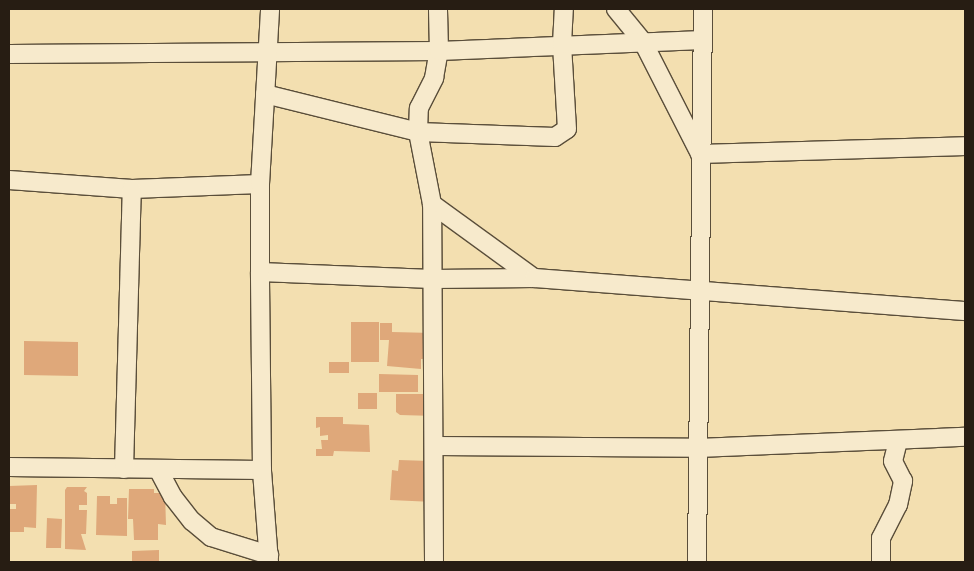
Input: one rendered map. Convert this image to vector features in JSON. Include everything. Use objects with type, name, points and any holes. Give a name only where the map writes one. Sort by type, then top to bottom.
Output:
[{"type":"street","points":[[158,470],[173,497],[192,521],[211,537],[269,558],[262,470],[260,184],[270,9]]},
{"type":"street","points":[[434,562],[436,446],[432,204],[418,132],[419,108],[434,78],[439,51],[438,9]]},
{"type":"street","points":[[264,94],[418,132],[563,134],[566,129],[562,44],[564,9]]},
{"type":"street","points":[[616,9],[643,42],[700,154]]},
{"type":"street","points":[[697,562],[703,9]]},
{"type":"street","points":[[9,54],[439,51],[562,44],[703,40]]},
{"type":"street","points":[[700,154],[965,146]]},
{"type":"street","points":[[9,180],[132,189],[260,184]]},
{"type":"street","points":[[124,469],[132,189]]},
{"type":"street","points":[[432,204],[534,278]]},
{"type":"street","points":[[260,272],[432,279],[534,278],[700,293],[965,311]]},
{"type":"street","points":[[436,446],[698,448],[965,437]]},
{"type":"street","points":[[881,562],[880,538],[898,505],[903,482],[893,461],[898,441]]},
{"type":"street","points":[[9,467],[262,470]]},
{"type":"building","points":[[351,322],[379,322],[379,362],[351,362]]},
{"type":"building","points":[[380,323],[392,323],[392,332],[433,333],[433,359],[421,359],[421,369],[387,366],[389,340],[380,340]]},
{"type":"building","points":[[24,341],[78,342],[78,376],[24,375]]},
{"type":"building","points":[[329,362],[349,362],[349,373],[329,373]]},
{"type":"building","points":[[379,374],[418,375],[418,392],[379,392]]},
{"type":"building","points":[[358,393],[377,393],[377,409],[358,409]]},
{"type":"building","points":[[396,394],[435,394],[435,416],[400,415],[396,412]]},
{"type":"building","points":[[316,417],[343,417],[343,424],[369,425],[370,452],[334,451],[333,456],[316,456],[316,449],[322,449],[321,440],[328,440],[328,435],[320,436],[320,427],[316,428]]},
{"type":"building","points":[[399,460],[430,461],[434,502],[390,500],[392,470],[398,471]]},
{"type":"building","points":[[37,485],[36,528],[24,527],[24,532],[9,532],[9,509],[16,509],[16,504],[9,504],[9,486]]},
{"type":"building","points":[[67,487],[87,487],[84,491],[87,493],[87,505],[79,505],[79,510],[87,510],[86,534],[81,534],[86,550],[65,549],[65,490]]},
{"type":"building","points":[[129,489],[154,489],[154,493],[165,493],[166,525],[158,524],[158,540],[134,540],[133,519],[128,519]]},
{"type":"building","points":[[97,496],[110,496],[110,504],[117,504],[117,498],[127,498],[127,536],[96,535]]},
{"type":"building","points":[[47,518],[62,519],[61,548],[46,548]]},
{"type":"building","points":[[159,550],[159,562],[132,562],[132,551]]}]
